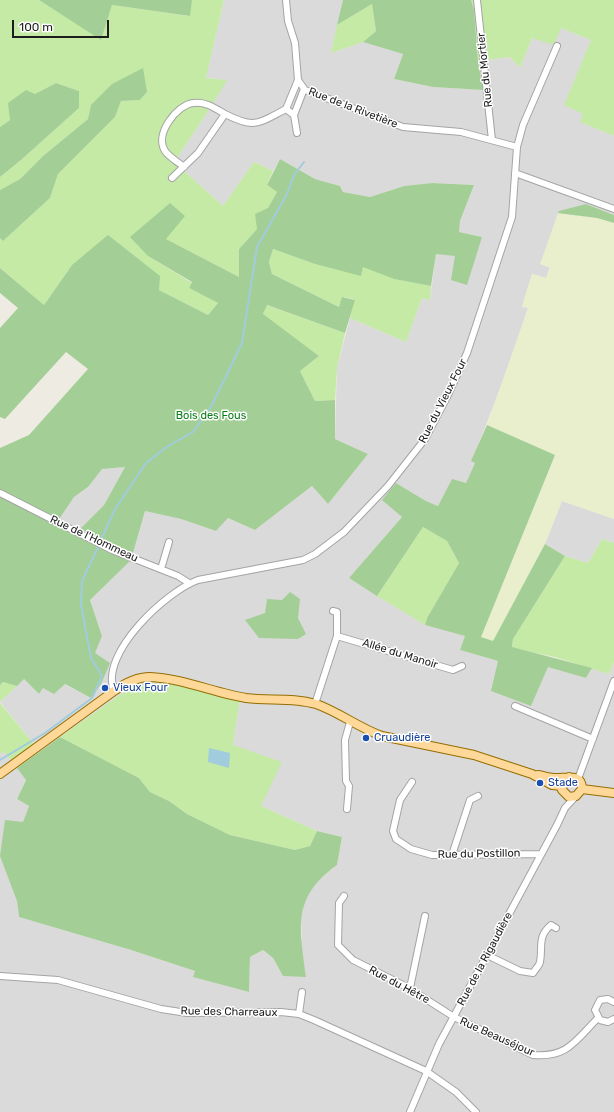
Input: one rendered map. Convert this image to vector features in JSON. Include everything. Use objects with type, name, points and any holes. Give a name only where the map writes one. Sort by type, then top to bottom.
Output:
[{"type":"main road","points":[[0,774],[114,691],[132,680],[150,677],[247,698],[315,704],[382,736],[474,756],[532,774],[554,778],[569,777],[578,779],[581,782],[582,789],[576,796],[572,797],[566,795],[562,786],[564,781],[569,777]]},
{"type":"main road","points":[[532,774],[552,785],[562,786]]},
{"type":"main road","points":[[582,789],[614,793]]},
{"type":"street","name":"Rue de la Rivetière","points":[[286,0],[288,21],[295,43],[298,80],[304,89],[403,127],[461,132],[517,148]]},
{"type":"street","name":"Rue du Mortier","points":[[477,0],[492,140]]},
{"type":"street","name":"Rue du Vieux Four","points":[[114,691],[111,678],[113,666],[125,644],[139,625],[164,601],[189,583],[198,580],[303,560],[315,554],[344,532],[388,486],[415,454],[440,411],[467,353],[512,217],[517,148],[523,125],[557,46]]},
{"type":"street","points":[[184,167],[165,151],[162,143],[162,137],[169,122],[184,106],[192,103],[209,105],[225,114],[250,124],[259,123],[286,109],[298,80]]},
{"type":"street","points":[[297,133],[294,115],[304,89]]},
{"type":"street","points":[[286,109],[294,115]]},
{"type":"street","points":[[172,178],[198,153],[225,114]]},
{"type":"street","points":[[515,173],[614,209]]},
{"type":"street","name":"Rue de l'Hommeau","points":[[0,493],[112,550],[178,576],[189,583]]},
{"type":"street","points":[[161,569],[169,542]]},
{"type":"street","points":[[315,704],[337,636],[337,612],[333,611]]},
{"type":"street","name":"Allée du Manoir","points":[[337,636],[454,670],[462,666]]},
{"type":"street","points":[[578,779],[614,681]]},
{"type":"street","points":[[515,706],[593,739]]},
{"type":"street","points":[[347,809],[350,786],[346,781],[345,740],[350,722]]},
{"type":"street","name":"Rue du Postillon","points":[[412,782],[400,800],[393,831],[396,839],[411,849],[432,855],[541,854]]},
{"type":"street","name":"Rue de la Rigaudière","points":[[565,808],[566,795]]},
{"type":"street","points":[[452,855],[470,800],[478,796]]},
{"type":"street","name":"Rue de la Rigaudière","points":[[410,1112],[426,1071],[454,1017],[565,808],[576,796]]},
{"type":"street","name":"Rue du Hêtre","points":[[344,896],[339,903],[338,945],[353,960],[410,988],[454,1017]]},
{"type":"street","points":[[410,988],[425,916]]},
{"type":"street","points":[[487,955],[520,971],[531,974],[539,963],[541,941],[544,931],[551,925],[556,928]]},
{"type":"street","name":"Rue des Charreaux","points":[[0,976],[58,980],[122,1000],[180,1012],[265,1011],[299,1014],[426,1071],[451,1088],[476,1112]]},
{"type":"street","points":[[299,1014],[302,992]]},
{"type":"street","points":[[614,1002],[604,999],[597,1003],[595,1010],[598,1018],[604,1021],[614,1019]]},
{"type":"street","name":"Rue Beauséjour","points":[[454,1017],[533,1055],[545,1056],[557,1055],[566,1050],[598,1018]]},
{"type":"shaded area","points":[[224,0],[343,0],[331,53],[363,42],[403,54],[394,79],[433,87],[483,90],[478,61],[510,57],[520,68],[532,38],[561,28],[591,40],[565,105],[583,114],[581,122],[614,136],[614,215],[586,204],[540,264],[550,267],[546,278],[532,274],[522,307],[528,308],[506,373],[472,461],[475,463],[466,484],[452,480],[438,506],[426,501],[396,483],[402,517],[349,578],[425,625],[466,636],[460,650],[498,661],[531,706],[548,666],[586,678],[592,668],[609,674],[614,662],[614,1112],[0,1112],[0,754],[4,752],[26,779],[17,799],[29,806],[23,822],[17,902],[19,917],[131,950],[195,971],[194,977],[249,992],[250,957],[263,950],[273,958],[283,976],[302,939],[301,919],[304,902],[314,884],[337,865],[342,837],[317,831],[261,806],[233,745],[240,699],[138,685],[118,696],[40,751],[0,702],[24,679],[39,694],[43,687],[54,694],[64,684],[91,698],[94,653],[102,636],[90,600],[129,561],[55,525],[58,518],[74,497],[88,487],[101,469],[125,467],[104,505],[80,529],[116,547],[133,553],[145,511],[181,519],[216,531],[228,518],[255,530],[312,486],[328,504],[368,454],[335,439],[337,368],[350,318],[406,342],[422,298],[430,300],[436,253],[456,256],[482,237],[458,232],[460,221],[474,185],[432,183],[404,186],[370,197],[343,192],[340,186],[315,179],[280,159],[273,171],[254,162],[223,206],[174,162],[209,110],[226,80],[206,78]]},
{"type":"shaded area","points":[[562,501],[614,519],[614,543],[602,539],[588,563],[565,556],[545,544]]},
{"type":"green space","points":[[0,0],[39,0],[101,39],[112,5],[189,16],[192,0],[224,0],[206,78],[227,80],[174,162],[223,206],[254,162],[273,171],[267,185],[277,192],[257,229],[239,249],[239,277],[166,239],[148,256],[192,283],[189,288],[218,303],[208,315],[159,290],[72,265],[44,305],[0,268],[0,238],[3,241],[50,198],[58,174],[115,117],[121,101],[140,100],[147,92],[91,105],[88,119],[43,156],[20,179],[0,190],[0,177],[79,108],[79,91],[56,83],[35,94],[10,120],[0,127]]},
{"type":"green space","points":[[39,0],[192,0],[190,16],[112,5],[101,40]]},
{"type":"green space","points":[[343,0],[471,0],[474,10],[478,61],[483,90],[433,87],[394,79],[403,54],[363,42],[376,31],[372,4],[337,25]]},
{"type":"green space","points":[[471,0],[614,0],[614,136],[580,122],[583,114],[564,105],[591,40],[561,28],[554,45],[532,38],[520,68],[510,57],[478,61],[474,10]]},
{"type":"green space","points":[[372,4],[376,31],[363,42],[331,53],[337,25]]},
{"type":"green space","points":[[143,68],[147,92],[140,100],[121,101],[115,117],[58,174],[50,198],[3,241],[0,238],[0,190],[20,179],[43,156],[88,119],[91,105],[112,84]]},
{"type":"green space","points":[[56,83],[79,91],[79,108],[0,177],[0,127],[10,120],[8,103],[26,90],[35,94]]},
{"type":"green space","name":"Bois des Fous","points":[[280,159],[315,179],[340,186],[343,192],[370,197],[404,186],[432,183],[474,185],[460,221],[459,232],[482,237],[467,285],[451,280],[455,256],[436,254],[431,286],[394,279],[363,267],[361,276],[315,264],[273,249],[269,262],[272,274],[339,307],[342,297],[355,300],[345,333],[267,305],[263,314],[319,356],[300,371],[315,401],[335,400],[335,439],[368,454],[328,504],[312,486],[255,530],[228,518],[216,531],[181,519],[145,511],[133,553],[80,529],[104,505],[125,467],[102,469],[88,487],[74,497],[55,525],[110,553],[130,561],[90,600],[102,636],[95,653],[110,663],[101,684],[91,698],[65,684],[54,694],[43,688],[39,694],[24,679],[17,686],[3,682],[0,685],[0,448],[29,435],[88,369],[66,352],[5,419],[0,417],[0,328],[18,308],[0,293],[0,268],[44,305],[72,265],[108,235],[160,276],[159,290],[208,315],[218,303],[189,288],[192,282],[148,256],[130,237],[170,203],[185,216],[166,239],[239,277],[239,249],[257,229],[255,214],[268,208],[277,192],[267,185]]},
{"type":"green space","points":[[586,204],[614,215],[614,223],[597,218],[558,213],[559,211]]},
{"type":"green space","points":[[558,213],[597,218],[614,223],[614,519],[562,501],[545,544],[493,642],[481,637],[555,455],[487,425],[528,308],[522,306],[532,274],[546,278],[550,268],[540,264]]},
{"type":"green space","points":[[273,249],[315,264],[361,275],[363,266],[394,279],[431,286],[430,300],[422,298],[406,342],[350,318],[354,299],[343,297],[339,307],[272,274],[269,262]]},
{"type":"green space","points":[[266,305],[345,333],[337,368],[335,400],[315,401],[300,371],[319,356],[263,315]]},
{"type":"green space","points":[[487,425],[555,455],[481,637],[493,641],[545,544],[565,556],[513,639],[512,647],[592,668],[586,678],[548,667],[531,706],[491,691],[498,661],[460,650],[465,636],[425,625],[427,618],[459,563],[447,541],[423,527],[377,596],[349,578],[402,517],[382,500],[396,483],[426,501],[438,506],[452,479],[466,483],[475,463],[471,461]]},
{"type":"green space","points":[[423,527],[447,541],[459,563],[427,618],[425,625],[377,596]]},
{"type":"green space","points":[[602,539],[614,543],[614,662],[609,674],[555,657],[512,648],[513,639],[565,556],[588,563]]},
{"type":"green space","points":[[290,592],[300,599],[298,618],[306,634],[298,639],[259,638],[245,620],[265,613],[267,599],[282,600]]},
{"type":"green space","points":[[3,682],[17,686],[0,702],[0,685]]},
{"type":"green space","points":[[165,683],[240,699],[233,745],[282,762],[261,806],[317,831],[310,846],[295,850],[230,835],[187,814],[169,801],[150,792],[139,778],[60,737],[118,696],[138,685]]},
{"type":"green space","points":[[0,703],[40,751],[17,768],[4,752],[0,754]]},
{"type":"green space","points":[[60,737],[139,778],[150,792],[169,801],[187,814],[230,835],[295,850],[310,846],[317,831],[342,837],[337,865],[322,877],[312,889],[305,902],[301,928],[306,977],[283,976],[273,958],[263,950],[250,957],[249,992],[193,977],[195,971],[131,950],[19,917],[17,901],[0,856],[5,820],[23,822],[29,806],[17,799],[26,780],[17,768]]},
{"type":"water","points":[[209,748],[230,753],[229,768],[208,762]]},
{"type":"waterway","points":[[101,540],[115,509],[146,463],[168,446],[193,432],[212,405],[242,343],[257,247],[287,194],[294,175],[304,162]]},
{"type":"waterway","points":[[0,760],[45,733],[92,698],[102,676],[91,658],[81,605],[82,581],[99,545]]},
{"type":"place","name":"Vieux Four","points":[[105,688]]},
{"type":"place","name":"Cruaudière","points":[[366,738]]},
{"type":"place","name":"Stade","points":[[540,783]]}]
